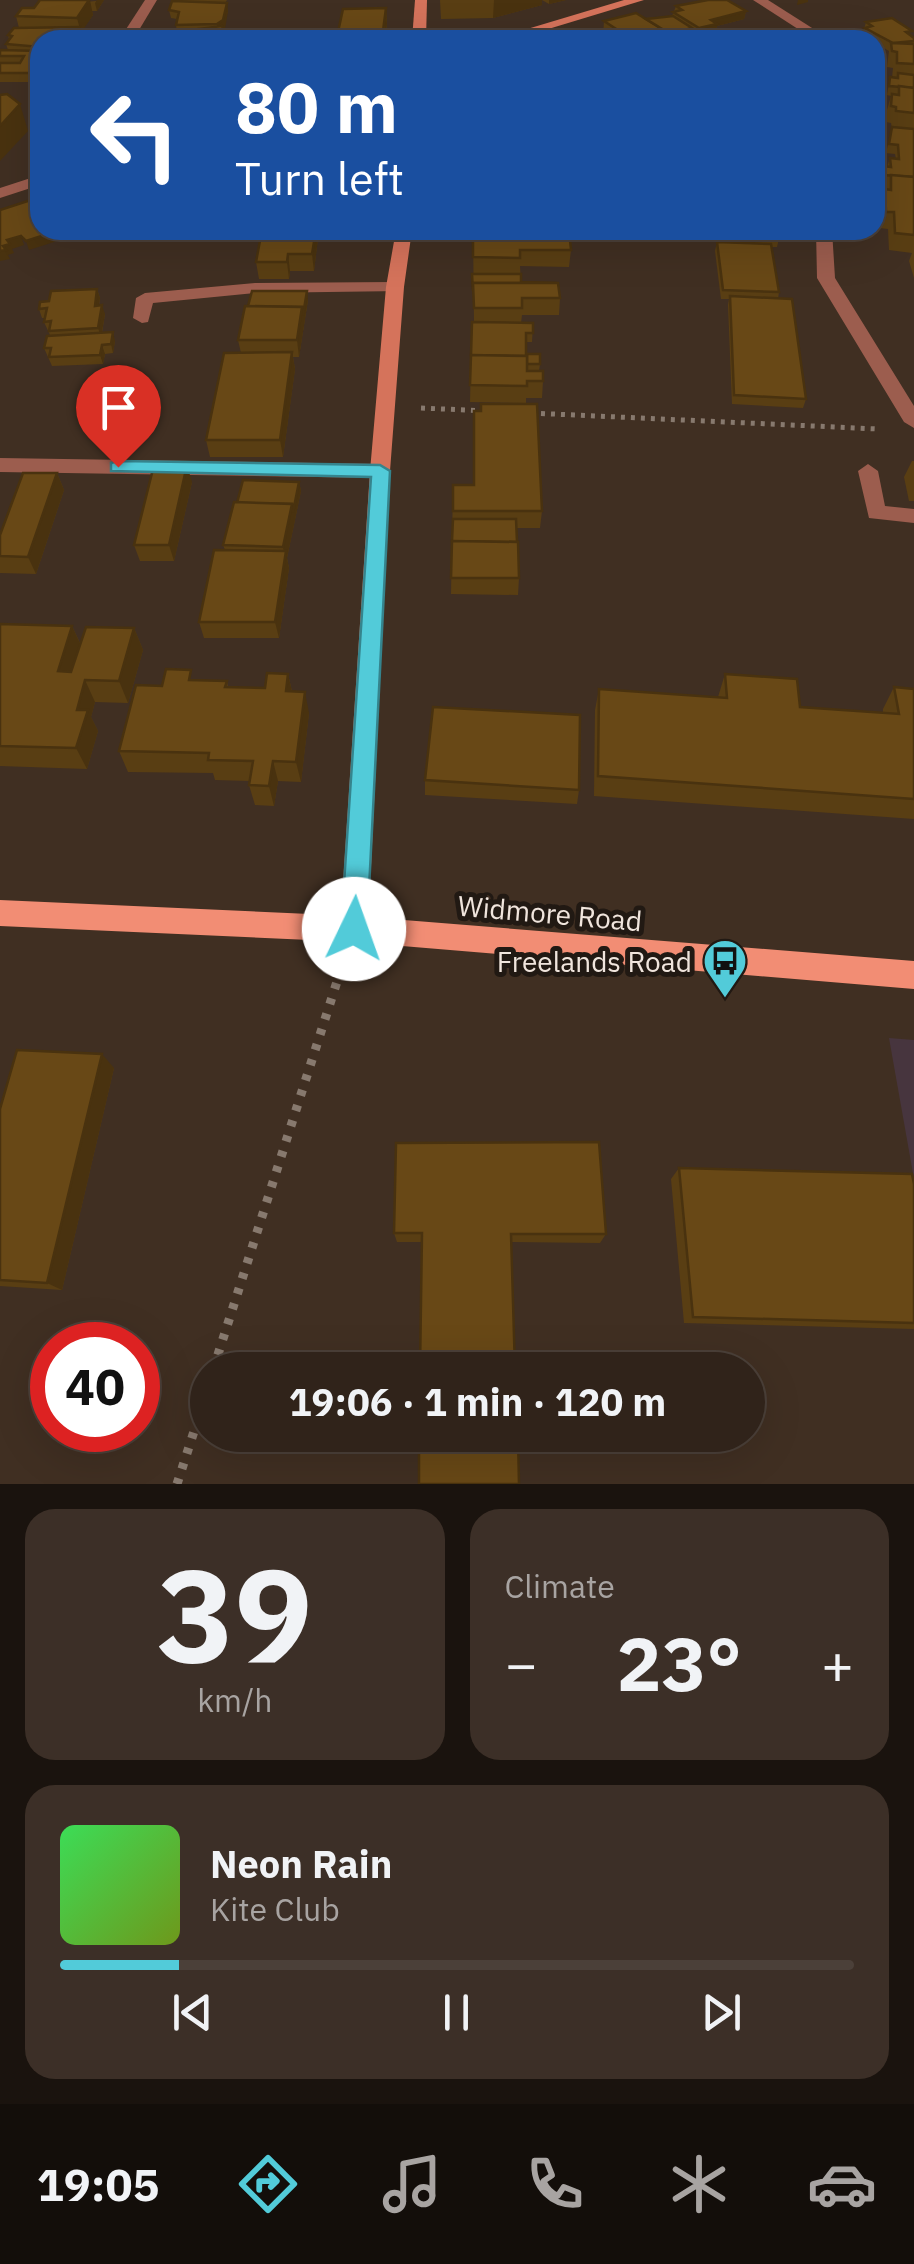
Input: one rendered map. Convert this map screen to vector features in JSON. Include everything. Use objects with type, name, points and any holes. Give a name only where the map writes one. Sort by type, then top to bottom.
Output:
[{"type":"main road","name":"Widmore Road","points":[[0,913],[354,929],[914,975]]},
{"type":"street","points":[[132,30],[151,0]]},
{"type":"street","points":[[420,30],[421,0]]},
{"type":"street","points":[[532,30],[638,0]]},
{"type":"street","points":[[758,0],[808,30]]},
{"type":"street","points":[[0,193],[30,181]]},
{"type":"street","points":[[354,929],[380,471],[402,240]]},
{"type":"street","points":[[824,240],[826,278],[914,422]]},
{"type":"street","points":[[142,318],[144,298],[254,288],[395,287]]},
{"type":"street","points":[[0,465],[380,471]]},
{"type":"street","points":[[868,471],[876,513],[914,516]]},
{"type":"path","points":[[386,407],[503,412]]},
{"type":"path","points":[[522,413],[894,430]]},
{"type":"path","points":[[219,1352],[354,929]]},
{"type":"path","points":[[177,1484],[190,1444]]},
{"type":"shaded area","points":[[889,1038],[914,1040],[914,1179]]},
{"type":"building","points":[[40,0],[89,0],[77,18],[16,16],[22,8],[34,8]]},
{"type":"building","points":[[727,0],[746,11],[711,20],[717,24],[699,28],[673,12],[682,10],[676,6]]},
{"type":"building","points":[[172,1],[227,3],[223,20],[217,24],[176,25],[179,12],[169,10]]},
{"type":"building","points":[[386,8],[383,30],[338,30],[343,9]]},
{"type":"building","points":[[636,13],[662,29],[618,30],[604,21]]},
{"type":"building","points":[[673,16],[692,28],[662,30],[646,19]]},
{"type":"building","points":[[892,18],[912,31],[906,32],[914,41],[893,43],[885,39],[885,30],[865,28],[872,26],[866,22]]},
{"type":"building","points":[[222,26],[224,30],[190,30]]},
{"type":"building","points":[[79,27],[30,30],[30,46],[6,44],[14,28]]},
{"type":"building","points":[[891,43],[914,44],[914,64],[897,63],[897,52],[892,51]]},
{"type":"building","points":[[0,50],[30,51],[30,73],[0,73],[0,63],[20,63],[24,56],[0,56]]},
{"type":"building","points":[[898,73],[914,75],[914,88],[889,86],[890,77],[898,78]]},
{"type":"building","points":[[899,86],[914,88],[914,113],[896,111],[891,106],[892,94],[899,95]]},
{"type":"building","points":[[7,94],[20,104],[0,126],[0,95]]},
{"type":"building","points":[[892,127],[914,129],[914,177],[885,175],[885,166],[891,167],[890,158],[899,159],[898,145],[889,144]]},
{"type":"building","points":[[891,175],[914,177],[914,235],[895,233],[894,212],[886,212],[885,189],[891,190]]},
{"type":"building","points":[[30,200],[30,240],[21,236],[7,240],[10,244],[0,251],[0,210]]},
{"type":"building","points":[[260,240],[314,240],[312,254],[288,254],[287,262],[256,262]]},
{"type":"building","points":[[473,240],[570,240],[571,250],[520,250],[520,258],[473,257]]},
{"type":"building","points":[[717,242],[771,244],[779,292],[723,290]]},
{"type":"building","points":[[472,274],[521,274],[521,282],[557,283],[473,283],[473,291]]},
{"type":"building","points":[[473,283],[558,283],[560,298],[522,298],[522,308],[474,308]]},
{"type":"building","points":[[97,289],[95,306],[102,305],[98,328],[49,331],[51,321],[44,322],[47,308],[39,309],[40,302],[49,301],[51,291]]},
{"type":"building","points":[[252,291],[307,291],[303,315],[302,307],[248,306]]},
{"type":"building","points":[[730,296],[792,299],[806,399],[734,395]]},
{"type":"building","points":[[245,306],[302,307],[297,340],[238,340]]},
{"type":"building","points":[[472,322],[533,323],[533,333],[526,333],[526,354],[540,354],[540,364],[527,364],[527,356],[471,355]]},
{"type":"building","points":[[113,332],[111,344],[102,345],[100,355],[49,357],[51,348],[44,348],[47,336]]},
{"type":"building","points":[[292,352],[280,440],[206,440],[224,353]]},
{"type":"building","points":[[471,355],[527,356],[527,371],[543,371],[543,381],[527,381],[527,386],[470,385]]},
{"type":"building","points":[[481,404],[537,404],[542,511],[453,511],[453,485],[474,485],[474,411],[481,411]]},
{"type":"building","points":[[154,465],[187,465],[169,545],[134,545]]},
{"type":"building","points":[[23,473],[57,473],[28,557],[0,556],[0,535]]},
{"type":"building","points":[[243,480],[299,482],[293,512],[292,504],[237,503]]},
{"type":"building","points":[[234,502],[292,504],[283,547],[223,545]]},
{"type":"building","points":[[453,519],[516,519],[517,542],[452,541]]},
{"type":"building","points":[[452,541],[518,542],[519,578],[451,578]]},
{"type":"building","points":[[214,550],[286,551],[275,622],[199,622]]},
{"type":"building","points":[[0,624],[72,626],[58,671],[71,672],[86,627],[134,628],[119,681],[85,680],[77,710],[88,710],[76,748],[0,746]]},
{"type":"building","points":[[166,669],[191,670],[189,680],[227,681],[225,687],[265,688],[267,673],[288,674],[286,691],[305,692],[296,762],[273,761],[269,786],[249,785],[253,761],[208,760],[209,753],[119,751],[136,685],[162,686]]},
{"type":"building","points":[[725,674],[797,679],[800,707],[899,714],[894,687],[914,689],[914,799],[598,776],[599,689],[727,698]]},
{"type":"building","points":[[433,707],[580,715],[579,790],[425,780]]},
{"type":"building","points":[[17,1050],[102,1054],[47,1283],[0,1280],[0,1109]]},
{"type":"building","points":[[599,1142],[606,1234],[511,1234],[514,1352],[420,1352],[422,1233],[394,1233],[396,1143]]},
{"type":"building","points":[[679,1168],[912,1174],[914,1323],[693,1317]]},
{"type":"building","points":[[419,1452],[518,1452],[519,1484],[419,1484]]},
{"type":"place","name":"Freelands Road","points":[[725,999]]},
{"type":"route","points":[[118,467],[380,471],[354,929]]}]
